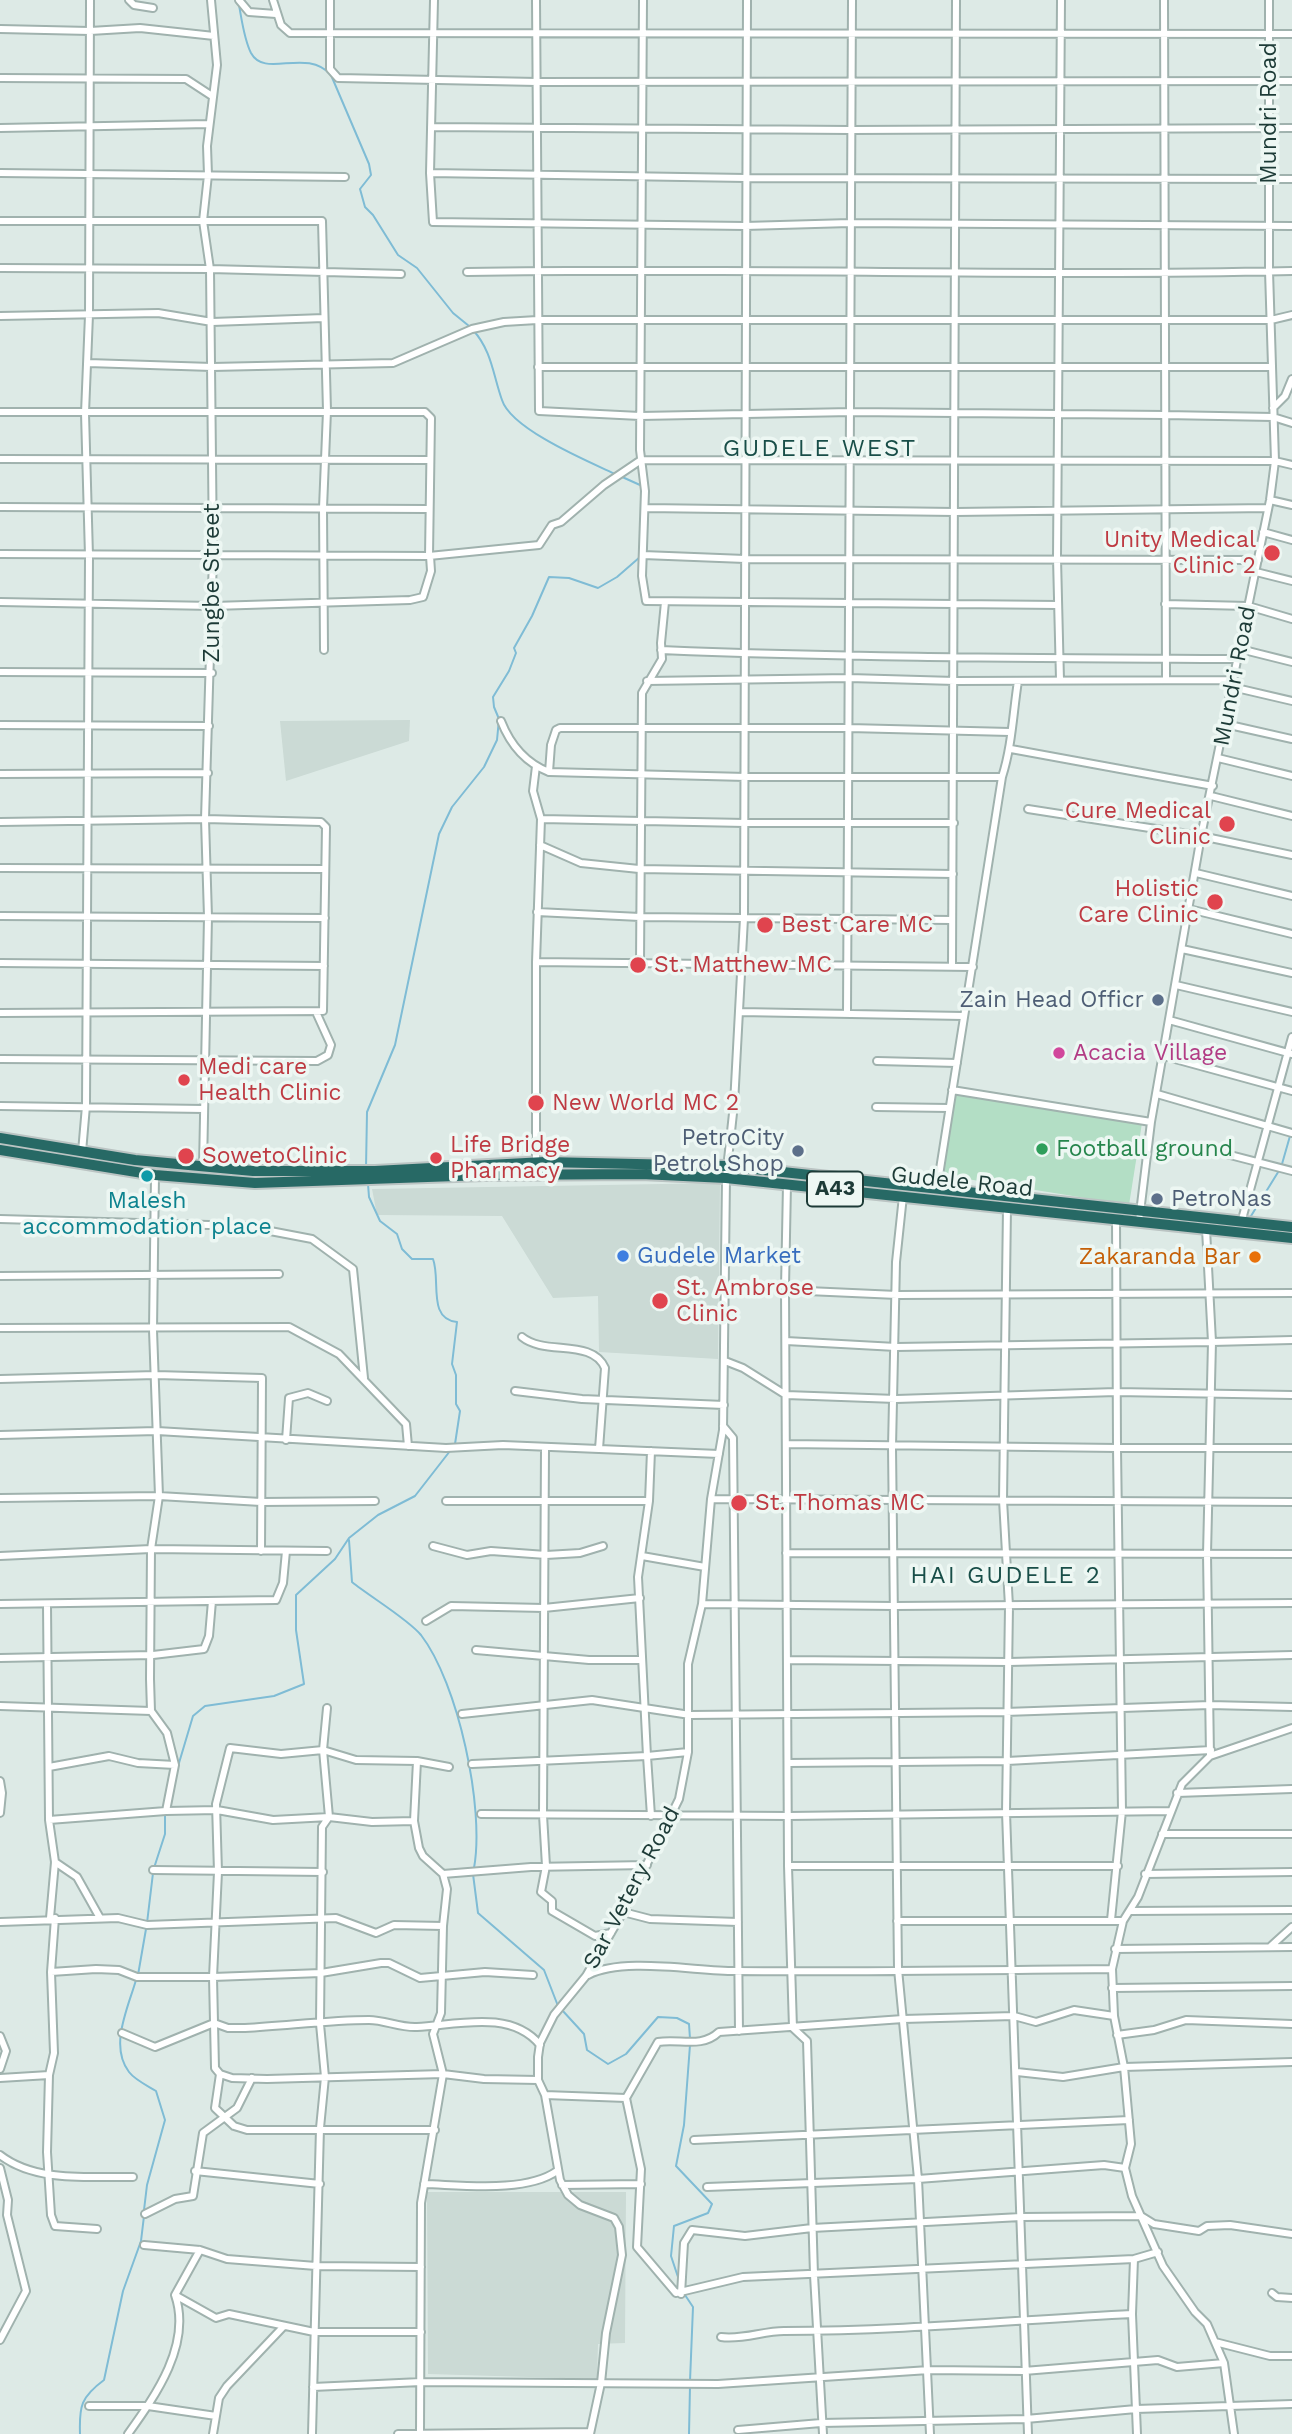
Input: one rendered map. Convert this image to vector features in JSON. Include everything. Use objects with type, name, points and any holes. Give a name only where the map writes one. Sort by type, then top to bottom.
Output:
[{"type":"highway","name":"A43","points":[[0,1138],[82,1152],[203,1167],[345,1177]]},
{"type":"highway","name":"A43","points":[[0,1153],[156,1175],[255,1183],[375,1176]]},
{"type":"highway","name":"Gudele Road","points":[[375,1176],[471,1165],[536,1162],[727,1166],[937,1188],[1140,1216],[1206,1229],[1292,1238]]},
{"type":"highway","name":"Gudele Road","points":[[375,1176],[641,1174],[726,1178],[1116,1218],[1140,1216],[1292,1227]]},
{"type":"street","points":[[82,1152],[86,1105],[89,556],[85,413],[89,315],[90,0]]},
{"type":"street","points":[[130,0],[134,5],[153,8]]},
{"type":"street","name":"Zungbe Street","points":[[203,1167],[208,917],[205,819],[212,673],[213,556],[212,322],[210,269],[203,221],[209,124],[217,65],[211,0]]},
{"type":"street","points":[[239,0],[248,12],[276,14]]},
{"type":"street","points":[[273,0],[276,14],[287,32],[746,36],[1292,34]]},
{"type":"street","points":[[330,0],[330,69],[338,78],[537,82],[1292,81]]},
{"type":"street","points":[[434,0],[430,173],[433,222],[746,226],[850,223],[1292,226]]},
{"type":"street","points":[[536,0],[538,33],[535,173],[539,411],[640,416],[852,412],[1165,415],[1273,417],[1292,423]]},
{"type":"street","points":[[643,0],[640,416],[645,508],[644,597],[650,602],[1058,605]]},
{"type":"street","name":"Sar Vetery Road","points":[[590,2433],[622,2255],[619,2227],[614,2218],[580,2205],[562,2185],[557,2171],[545,2095],[538,2080],[540,2045],[554,2015],[586,1976],[611,1933],[673,1815],[688,1752],[688,1664],[702,1604],[712,1499],[723,1426],[726,1178],[740,1012],[744,918],[747,0]]},
{"type":"street","points":[[847,1014],[850,776],[847,658],[852,412],[849,178],[852,0]]},
{"type":"street","points":[[952,966],[956,657],[956,0]]},
{"type":"street","points":[[1060,680],[1057,558],[1060,510],[1061,0]]},
{"type":"street","points":[[1164,0],[1167,81],[1163,509],[1166,679]]},
{"type":"street","name":"Mundri Road","points":[[1140,1216],[1151,1122],[1201,836],[1256,572],[1275,461],[1269,271],[1269,0]]},
{"type":"street","points":[[0,29],[90,31],[140,28],[214,36]]},
{"type":"street","points":[[0,78],[186,79],[212,96]]},
{"type":"street","points":[[0,128],[209,124]]},
{"type":"street","points":[[431,127],[746,130],[1292,128]]},
{"type":"street","points":[[0,173],[345,177]]},
{"type":"street","points":[[430,173],[746,178],[1292,179]]},
{"type":"street","points":[[0,221],[322,221],[327,411],[323,508],[324,650]]},
{"type":"street","points":[[0,268],[210,269],[401,274]]},
{"type":"street","points":[[467,272],[746,269],[1166,274],[1292,271]]},
{"type":"street","points":[[0,316],[158,313],[212,322],[324,318]]},
{"type":"street","points":[[88,363],[212,367],[393,363],[472,329],[504,322],[537,320],[1270,320],[1292,314]]},
{"type":"street","points":[[538,367],[1272,367]]},
{"type":"street","points":[[1273,408],[1292,383]]},
{"type":"street","points":[[0,412],[327,411],[430,414],[429,579],[423,597],[213,606],[89,601],[0,602]]},
{"type":"street","points":[[0,459],[429,460]]},
{"type":"street","points":[[0,554],[429,556],[539,545],[552,525],[561,522],[610,480],[641,460],[849,463],[1275,461],[1292,466]]},
{"type":"street","points":[[645,508],[955,512],[1163,509],[1269,504],[1292,506]]},
{"type":"street","points":[[0,507],[428,509]]},
{"type":"street","points":[[1263,532],[1292,540]]},
{"type":"street","points":[[643,555],[745,559],[849,557],[1258,560]]},
{"type":"street","points":[[1256,572],[1292,582]]},
{"type":"street","points":[[640,962],[639,729],[642,693],[647,681],[661,663],[666,602]]},
{"type":"street","points":[[1165,604],[1248,606],[1292,618]]},
{"type":"street","points":[[1240,649],[1292,662]]},
{"type":"street","points":[[660,650],[746,651],[847,658],[1238,659]]},
{"type":"street","points":[[0,672],[212,673]]},
{"type":"street","points":[[647,681],[849,677],[955,681],[1166,679],[1233,683],[1292,701]]},
{"type":"street","points":[[937,1188],[1002,777],[1011,749],[1010,732],[1018,681]]},
{"type":"street","points":[[501,721],[509,740],[536,766],[549,772],[746,777],[1002,777]]},
{"type":"street","points":[[0,724],[209,726]]},
{"type":"street","points":[[1225,724],[1292,739]]},
{"type":"street","points":[[549,772],[551,745],[556,730],[849,728],[1010,732]]},
{"type":"street","points":[[1011,749],[1213,786]]},
{"type":"street","points":[[1218,758],[1292,776]]},
{"type":"street","points":[[536,766],[533,791],[541,819],[536,962],[536,1162]]},
{"type":"street","points":[[0,774],[208,773]]},
{"type":"street","points":[[1211,796],[1292,816]]},
{"type":"street","points":[[1028,809],[1201,836],[1292,855]]},
{"type":"street","points":[[0,822],[205,819],[321,822],[326,827],[324,1010],[0,1013]]},
{"type":"street","points":[[541,819],[954,823]]},
{"type":"street","points":[[540,845],[581,863],[639,869],[953,874]]},
{"type":"street","points":[[0,868],[325,869]]},
{"type":"street","points":[[1196,873],[1292,896]]},
{"type":"street","points":[[1189,909],[1292,934]]},
{"type":"street","points":[[537,912],[640,917],[952,920]]},
{"type":"street","points":[[0,916],[325,918]]},
{"type":"street","points":[[1182,949],[1292,973]]},
{"type":"street","points":[[0,963],[207,962],[324,966]]},
{"type":"street","points":[[536,962],[640,962],[742,967],[973,967]]},
{"type":"street","points":[[1176,985],[1292,1012]]},
{"type":"street","points":[[0,1059],[305,1062],[325,1059],[331,1045],[316,1012]]},
{"type":"street","points":[[740,1012],[963,1016]]},
{"type":"street","points":[[1169,1020],[1290,1054]]},
{"type":"street","points":[[1241,1223],[1290,1054],[1292,1037]]},
{"type":"street","points":[[1164,1056],[1292,1091]]},
{"type":"street","points":[[877,1062],[957,1063]]},
{"type":"street","points":[[952,1090],[1151,1122]]},
{"type":"street","points":[[1157,1094],[1292,1133]]},
{"type":"street","points":[[0,1106],[86,1105],[204,1109]]},
{"type":"street","points":[[876,1107],[949,1108]]},
{"type":"street","points":[[1199,1147],[1292,1171]]},
{"type":"street","points":[[156,1175],[153,1330],[159,1496],[151,1549],[151,1711],[167,1733],[175,1765],[166,1811]]},
{"type":"street","points":[[787,1184],[785,1290],[788,1866],[793,2028],[807,2041],[818,2379],[823,2434]]},
{"type":"street","points":[[903,1195],[892,1447],[898,1969],[918,2179],[930,2434]]},
{"type":"street","points":[[1007,1208],[1003,1448],[1009,1606],[1009,1662],[1005,1712],[1006,1812],[1028,2434]]},
{"type":"street","points":[[1111,1920],[1122,1811],[1117,1553],[1116,1218]]},
{"type":"street","points":[[0,1219],[244,1226],[312,1239],[353,1269],[364,1378]]},
{"type":"street","points":[[1206,1229],[1212,1342],[1207,1554],[1211,1753],[1193,1770],[1177,1793],[1130,1912],[1124,1921],[1115,1949],[1112,1988],[1114,2016],[1124,2067],[1131,2144],[1125,2168],[1132,2196],[1158,2252],[1187,2300],[1207,2324],[1215,2342],[1224,2363],[1234,2434]]},
{"type":"street","points":[[0,1276],[279,1274]]},
{"type":"street","points":[[785,1290],[897,1295],[1116,1291],[1292,1293]]},
{"type":"street","points":[[0,1328],[153,1330],[289,1327],[340,1354],[364,1378],[406,1424],[408,1446]]},
{"type":"street","points":[[522,1337],[540,1347],[584,1351],[601,1360],[605,1368],[599,1449]]},
{"type":"street","points":[[786,1341],[896,1347],[1292,1340]]},
{"type":"street","points":[[725,1361],[743,1368],[786,1395],[896,1399],[1116,1392],[1292,1395]]},
{"type":"street","points":[[0,1379],[156,1375],[262,1378],[261,1551]]},
{"type":"street","points":[[515,1391],[602,1399],[723,1405]]},
{"type":"street","points":[[286,1440],[289,1398],[308,1392],[327,1401]]},
{"type":"street","points":[[723,1426],[733,1438],[739,2031]]},
{"type":"street","points":[[0,1435],[157,1431],[408,1446],[719,1454]]},
{"type":"street","points":[[786,1444],[1003,1448],[1292,1448]]},
{"type":"street","points":[[545,1448],[543,1815],[547,1867],[541,1892],[552,1900],[552,1911],[595,1936],[611,1933]]},
{"type":"street","points":[[651,1451],[649,1502],[638,1577],[651,1816]]},
{"type":"street","points":[[0,1498],[159,1496],[261,1502],[375,1501]]},
{"type":"street","points":[[712,1499],[1292,1502]]},
{"type":"street","points":[[446,1501],[649,1502]]},
{"type":"street","points":[[433,1546],[467,1555],[491,1551],[546,1555],[580,1553],[603,1546]]},
{"type":"street","points":[[0,1556],[151,1549],[327,1550]]},
{"type":"street","points":[[0,1604],[276,1600],[283,1583],[286,1551]]},
{"type":"street","points":[[786,1553],[1292,1554]]},
{"type":"street","points":[[642,1556],[705,1567]]},
{"type":"street","points":[[426,1621],[451,1606],[544,1608],[640,1598]]},
{"type":"street","points":[[0,1658],[153,1655],[204,1649],[209,1636],[212,1601]]},
{"type":"street","points":[[702,1604],[1009,1606],[1292,1603]]},
{"type":"street","points":[[47,1605],[49,1820],[55,1862],[51,1972],[54,2053],[49,2075],[51,2215],[55,2226],[97,2229]]},
{"type":"street","points":[[476,1650],[544,1657],[642,1660]]},
{"type":"street","points":[[788,1660],[1009,1662],[1119,1657],[1292,1655]]},
{"type":"street","points":[[462,1714],[592,1700],[690,1715],[1005,1712],[1210,1704],[1292,1707]]},
{"type":"street","points":[[0,1706],[151,1711]]},
{"type":"street","points":[[312,2434],[320,2128],[325,2077],[320,2024],[322,1827],[329,1817],[323,1750],[327,1707]]},
{"type":"street","points":[[788,1763],[1007,1761],[1211,1753],[1292,1728]]},
{"type":"street","points":[[435,2130],[247,2130],[234,2126],[215,2108],[220,2074],[212,2059],[218,1871],[217,1810],[230,1748],[281,1754],[323,1750],[356,1760],[417,1761],[449,1767]]},
{"type":"street","points":[[472,1764],[688,1752]]},
{"type":"street","points":[[49,1767],[109,1756],[138,1763],[175,1765]]},
{"type":"street","points":[[417,1761],[414,1821],[423,1856],[443,1874],[447,1889],[443,1926],[441,2013],[433,2034],[443,2074],[424,2184],[420,2434]]},
{"type":"street","points":[[0,1781],[0,1813]]},
{"type":"street","points":[[1177,1793],[1292,1789]]},
{"type":"street","points":[[49,1820],[217,1810],[273,1819],[329,1817],[372,1822],[414,1821]]},
{"type":"street","points":[[481,1814],[789,1816],[1170,1811]]},
{"type":"street","points":[[1162,1834],[1292,1834]]},
{"type":"street","points":[[55,1862],[77,1877],[100,1918]]},
{"type":"street","points":[[443,1874],[547,1867],[647,1865]]},
{"type":"street","points":[[788,1866],[1118,1866]]},
{"type":"street","points":[[153,1870],[323,1872]]},
{"type":"street","points":[[1145,1874],[1292,1872]]},
{"type":"street","points":[[1130,1912],[1292,1910]]},
{"type":"street","points":[[623,1912],[650,1919],[738,1922]]},
{"type":"street","points":[[0,1922],[52,1918],[118,1918],[147,1925],[323,1918],[341,1919],[376,1933],[394,1925],[443,1926]]},
{"type":"street","points":[[897,1921],[1124,1921]]},
{"type":"street","points":[[1268,1948],[1292,1927]]},
{"type":"street","points":[[1115,1949],[1292,1947]]},
{"type":"street","points":[[51,1972],[96,1969],[119,1970],[137,1977],[213,1977],[321,1973],[389,1963],[413,1977],[442,1978],[485,1972],[533,1975]]},
{"type":"street","points":[[586,1976],[600,1969],[621,1968],[738,1971],[1112,1969]]},
{"type":"street","points":[[1112,1988],[1292,1986]]},
{"type":"street","points":[[681,2294],[669,2287],[637,2247],[641,2184],[626,2098],[658,2042],[706,2040],[719,2032],[903,2019],[1014,2016],[1030,2022],[1074,2010],[1114,2016]]},
{"type":"street","points":[[122,2033],[147,2045],[161,2046],[214,2023],[228,2028],[245,2028],[368,2020],[404,2027],[474,2021],[503,2025],[533,2036],[540,2045]]},
{"type":"street","points":[[1117,2035],[1154,2030],[1186,2020],[1292,2024]]},
{"type":"street","points":[[0,2036],[6,2051],[0,2069]]},
{"type":"street","points":[[1017,2072],[1063,2077],[1124,2067],[1292,2062]]},
{"type":"street","points":[[220,2074],[252,2078],[443,2074],[484,2079],[538,2080]]},
{"type":"street","points":[[0,2078],[49,2075]]},
{"type":"street","points":[[145,2214],[175,2199],[193,2196],[203,2133],[237,2108],[252,2078]]},
{"type":"street","points":[[545,2095],[626,2098]]},
{"type":"street","points":[[694,2140],[1129,2120]]},
{"type":"street","points":[[0,2155],[9,2162],[49,2176],[133,2177]]},
{"type":"street","points":[[706,2187],[918,2179],[1118,2165],[1125,2168]]},
{"type":"street","points":[[0,2168],[8,2200],[7,2216],[26,2291],[0,2340]]},
{"type":"street","points":[[195,2171],[320,2184]]},
{"type":"street","points":[[424,2184],[523,2183],[547,2178],[557,2171]]},
{"type":"street","points":[[562,2185],[641,2184]]},
{"type":"street","points":[[681,2294],[684,2243],[692,2230],[745,2236],[812,2228],[1021,2217],[1141,2216],[1154,2224],[1199,2231],[1217,2225],[1292,2234]]},
{"type":"street","points":[[144,2245],[200,2249],[228,2259],[316,2266],[421,2267]]},
{"type":"street","points":[[128,2434],[148,2406],[177,2348],[181,2319],[175,2295],[200,2249]]},
{"type":"street","points":[[681,2294],[710,2283],[743,2277],[1134,2259],[1158,2252]]},
{"type":"street","points":[[1134,2259],[1132,2314],[1137,2434]]},
{"type":"street","points":[[1272,2293],[1277,2297],[1292,2298]]},
{"type":"street","points":[[175,2295],[216,2318],[229,2314],[314,2332],[421,2332]]},
{"type":"street","points":[[721,2337],[743,2338],[779,2331],[925,2327],[1132,2314]]},
{"type":"street","points":[[213,2434],[219,2398],[283,2327]]},
{"type":"street","points":[[1215,2342],[1270,2356],[1292,2356]]},
{"type":"street","points":[[313,2387],[421,2382],[718,2384],[929,2370],[1024,2371],[1158,2360],[1177,2367],[1224,2363]]},
{"type":"street","points":[[738,2430],[821,2423],[1026,2419],[1136,2409],[1292,2404]]},
{"type":"street","points":[[89,2406],[148,2406],[216,2416]]},
{"type":"street","points":[[398,2434],[590,2433]]},
{"type":"shaded area","points":[[410,720],[409,741],[286,781],[280,721]]},
{"type":"shaded area","name":"Gudele Market","points":[[720,1183],[718,1359],[599,1352],[598,1296],[553,1298],[502,1216],[377,1215],[372,1189]]},
{"type":"shaded area","points":[[427,2192],[626,2192],[625,2343],[598,2344],[597,2379],[428,2374]]},
{"type":"green space","name":"Football ground","points":[[956,1093],[1142,1123],[1129,1205],[942,1175]]},
{"type":"waterway","points":[[239,5],[247,42],[257,60],[276,64],[310,63],[331,75],[369,164],[371,175],[360,189],[365,207],[398,255],[417,268],[453,313],[469,326]]},
{"type":"waterway","points":[[473,330],[488,355],[508,411],[534,433],[615,474]]},
{"type":"waterway","points":[[620,476],[640,485]]},
{"type":"waterway","points":[[366,1168],[367,1112],[395,1045],[439,834],[452,807],[484,767],[497,740],[499,719],[493,697],[509,671],[516,653],[514,648],[549,577],[569,578],[598,588],[617,577],[640,557]]},
{"type":"waterway","points":[[1282,1164],[1290,1136]]},
{"type":"waterway","points":[[1251,1216],[1280,1169]]},
{"type":"waterway","points":[[368,1184],[369,1197],[380,1221],[397,1234],[402,1249],[412,1259],[433,1259],[438,1306],[442,1314],[457,1322],[452,1364],[456,1375],[456,1404],[460,1411],[455,1444]]},
{"type":"waterway","points":[[176,1773],[193,1716],[205,1706],[274,1696],[304,1684],[296,1630],[296,1595],[335,1559],[349,1538],[378,1515],[415,1496],[450,1451]]},
{"type":"waterway","points":[[349,1540],[352,1582],[421,1635],[446,1683],[466,1747],[472,1781],[476,1813],[474,1868]]},
{"type":"waterway","points":[[154,1868],[165,1834],[165,1812]]},
{"type":"waterway","points":[[147,1923],[153,1873]]},
{"type":"waterway","points":[[473,1874],[478,1913],[544,1970],[558,2006]]},
{"type":"waterway","points":[[138,1975],[146,1929]]},
{"type":"waterway","points":[[136,1980],[120,2039],[123,2062],[138,2080],[156,2091],[165,2120],[147,2185],[144,2210]]},
{"type":"waterway","points":[[562,2010],[584,2034],[587,2050],[608,2064],[626,2054],[658,2017],[677,2018],[689,2024],[690,2039]]},
{"type":"waterway","points":[[679,2280],[671,2256],[674,2226],[708,2213],[712,2204],[676,2166],[684,2125],[690,2045]]},
{"type":"waterway","points":[[80,2434],[83,2403],[90,2392],[104,2380],[123,2291],[141,2241],[144,2216]]},
{"type":"waterway","points":[[685,2295],[693,2307],[690,2381]]},
{"type":"waterway","points":[[689,2434],[690,2386]]},
{"type":"place","name":"Unity Medical Clinic 2","points":[[1272,553]]},
{"type":"place","name":"Cure Medical Clinic","points":[[1227,824]]},
{"type":"place","name":"Holistic Care Clinic","points":[[1215,902]]},
{"type":"place","name":"Best Care MC","points":[[765,925]]},
{"type":"place","name":"St. Matthew MC","points":[[638,965]]},
{"type":"place","name":"Zain Head Officr","points":[[1158,1000]]},
{"type":"place","name":"Acacia Village","points":[[1059,1053]]},
{"type":"place","name":"Medi care Health Clinic","points":[[184,1080]]},
{"type":"place","name":"New World MC 2","points":[[536,1103]]},
{"type":"place","name":"Football ground","points":[[1042,1149]]},
{"type":"place","name":"PetroCity Petrol Shop","points":[[798,1151]]},
{"type":"place","name":"SowetoClinic","points":[[186,1156]]},
{"type":"place","name":"Life Bridge Pharmacy","points":[[436,1158]]},
{"type":"place","name":"Malesh accommodation place","points":[[147,1176]]},
{"type":"place","name":"PetroNas","points":[[1157,1199]]},
{"type":"place","name":"Gudele Market","points":[[623,1256]]},
{"type":"place","name":"Zakaranda Bar","points":[[1255,1257]]},
{"type":"place","name":"St. Ambrose Clinic","points":[[660,1301]]},
{"type":"place","name":"St. Thomas MC","points":[[739,1503]]},
{"type":"district","name":"GUDELE WEST","points":[[820,449]]},
{"type":"district","name":"HAI GUDELE 2","points":[[1006,1576]]}]
